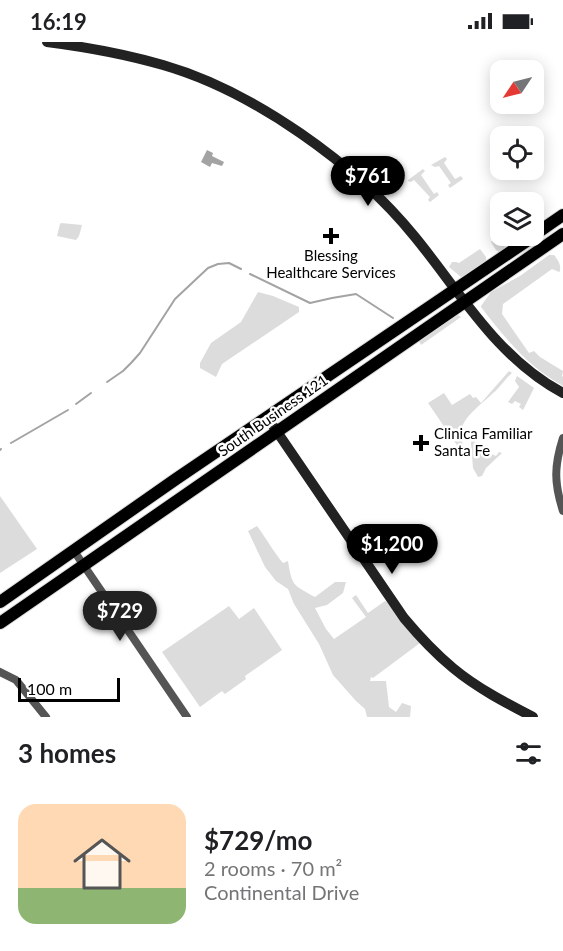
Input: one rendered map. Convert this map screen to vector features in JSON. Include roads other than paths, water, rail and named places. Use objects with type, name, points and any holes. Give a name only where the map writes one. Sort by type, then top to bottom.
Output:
[{"type":"main road","name":"South Business 121","points":[[544,228],[563,215]]},
{"type":"main road","name":"South Business 121","points":[[0,623],[563,234]]},
{"type":"main road","name":"South Business 121","points":[[0,602],[518,246]]},
{"type":"street","points":[[47,42],[80,44],[163,65],[196,77],[252,103],[313,142],[379,197],[414,236],[489,333],[520,364],[563,393]]},
{"type":"street","points":[[267,417],[404,618],[424,641],[455,669],[533,717]]},
{"type":"street","points":[[563,438],[556,466],[558,495],[563,511]]},
{"type":"street","points":[[74,551],[188,717]]},
{"type":"street","points":[[0,672],[16,680],[46,717]]},
{"type":"waterway","points":[[107,382],[123,371],[140,353],[175,299],[208,268],[229,263],[241,269]]},
{"type":"waterway","points":[[250,274],[310,303],[356,294],[393,318]]},
{"type":"waterway","points":[[76,404],[91,393]]},
{"type":"waterway","points":[[11,443],[68,410]]},
{"type":"place","name":"Blessing Healthcare Services","points":[[331,236]]},
{"type":"place","name":"Clinica Familiar Santa Fe","points":[[421,443]]}]
